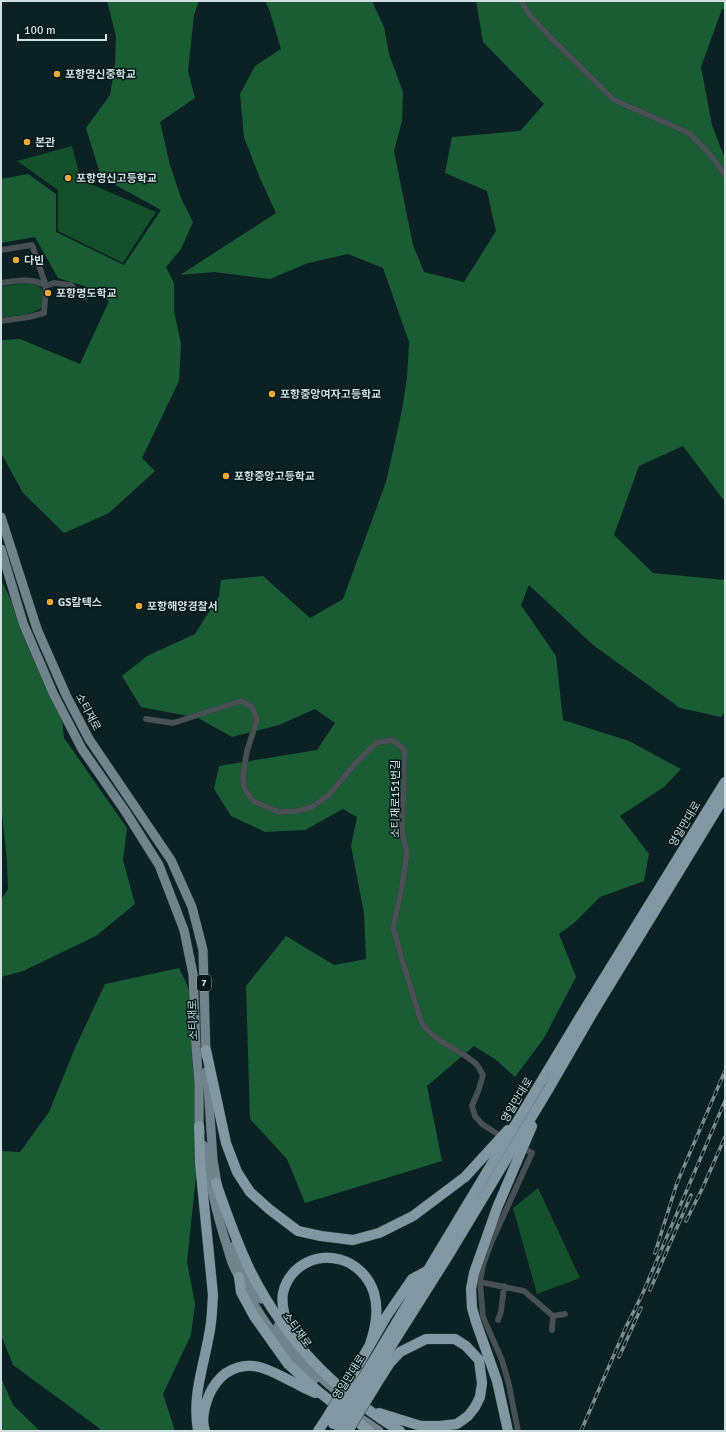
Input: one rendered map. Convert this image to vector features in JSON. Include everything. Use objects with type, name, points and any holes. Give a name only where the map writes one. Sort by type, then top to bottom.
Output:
[{"type":"highway","name":"영일만대로","points":[[432,1271],[434,1261],[583,1012],[725,782]]},
{"type":"highway","name":"영일만대로","points":[[332,1426],[372,1377],[432,1271],[548,1090],[592,1014],[725,796]]},
{"type":"highway","points":[[206,1050],[226,1143],[237,1172],[250,1192],[269,1209],[298,1231],[321,1236],[353,1240],[379,1233],[413,1216],[465,1177],[525,1110]]},
{"type":"highway","points":[[508,1431],[497,1381],[472,1308],[471,1289],[474,1273],[497,1208],[548,1090]]},
{"type":"highway","points":[[198,1431],[196,1420],[196,1398],[211,1323],[213,1295],[200,1163],[199,1126]]},
{"type":"highway","points":[[216,1183],[248,1267],[278,1319],[307,1356],[333,1383],[370,1411],[400,1431]]},
{"type":"highway","points":[[295,1341],[289,1330],[284,1314],[283,1302],[285,1287],[293,1274],[306,1263],[316,1259],[337,1258],[348,1262],[360,1271],[370,1284],[376,1301],[377,1315],[370,1344]]},
{"type":"highway","points":[[318,1431],[332,1426],[356,1369],[370,1344],[412,1279],[432,1271]]},
{"type":"highway","points":[[391,1362],[401,1341],[422,1306],[432,1271]]},
{"type":"highway","points":[[239,1277],[241,1292],[254,1316],[288,1364],[328,1399],[369,1431]]},
{"type":"highway","points":[[348,1431],[372,1377],[391,1362],[400,1352],[426,1339],[454,1339],[466,1346],[479,1360],[482,1383],[480,1398],[468,1416],[458,1424],[421,1426],[370,1411]]},
{"type":"highway","points":[[205,1431],[203,1426],[206,1404],[211,1390],[216,1381],[231,1370],[240,1367],[251,1366],[273,1371],[328,1399]]},
{"type":"main road","name":"소티재로","points":[[1,518],[37,629],[66,695],[89,739],[171,860],[192,907],[202,950],[206,1050],[216,1183],[227,1227],[242,1266],[254,1288],[296,1351],[319,1376],[338,1392],[393,1431]]},
{"type":"main road","name":"소티재로","points":[[1,549],[22,623],[53,693],[82,749],[125,811],[159,865],[184,930],[193,974],[199,1083],[199,1126],[212,1194],[221,1230],[234,1268],[275,1337],[292,1358],[322,1385],[338,1402],[379,1431]]},
{"type":"street","points":[[521,1],[529,14],[550,37],[614,100],[689,134],[709,153],[725,175]]},
{"type":"street","points":[[1,250],[32,245],[46,286],[44,313],[1,321]]},
{"type":"street","points":[[1,283],[27,281],[40,282],[46,286]]},
{"type":"street","points":[[46,286],[54,283],[71,285],[78,293],[85,297]]},
{"type":"street","name":"소티재로151번길","points":[[146,719],[173,723],[241,701],[252,707],[257,720],[247,751],[243,774],[244,788],[253,801],[279,812],[297,811],[312,807],[329,795],[354,765],[376,743],[392,740],[405,750],[402,832],[407,853],[401,892],[393,927],[402,963],[421,1021],[433,1035],[477,1065],[483,1075],[480,1089],[472,1106],[475,1116],[482,1124],[496,1133]]},
{"type":"street","points":[[518,1431],[509,1385],[502,1360],[483,1317],[480,1282],[483,1265],[491,1243],[532,1153],[525,1149]]},
{"type":"street","points":[[480,1282],[524,1291],[553,1316]]},
{"type":"street","points":[[498,1320],[501,1312],[504,1286]]},
{"type":"street","points":[[553,1316],[565,1314]]},
{"type":"street","points":[[552,1330],[553,1316]]},
{"type":"green space","points":[[107,1],[199,1],[194,15],[188,71],[195,98],[160,122],[170,165],[181,198],[193,222],[181,249],[166,267],[174,283],[174,311],[181,344],[179,381],[142,458],[155,471],[109,513],[64,533],[23,493],[1,453],[1,340],[20,339],[80,364],[109,301],[84,286],[58,278],[35,237],[1,243],[1,179],[28,174],[56,194],[56,232],[124,265],[161,210],[101,177],[86,128],[110,95],[115,65],[116,36]]},
{"type":"green space","points":[[265,1],[372,1],[384,27],[389,54],[403,92],[402,121],[394,151],[413,245],[424,272],[464,282],[496,231],[487,191],[445,173],[452,137],[520,131],[544,104],[483,42],[476,1],[725,1],[725,9],[722,9],[701,67],[712,125],[725,159],[725,502],[683,446],[639,466],[614,535],[653,573],[725,580],[725,711],[721,717],[680,708],[593,645],[529,585],[521,605],[556,656],[563,720],[629,741],[681,769],[664,787],[620,816],[649,854],[644,881],[600,897],[574,923],[559,934],[576,977],[544,1038],[515,1077],[495,1059],[474,1046],[427,1086],[442,1161],[305,1203],[287,1159],[250,1119],[246,986],[286,936],[334,965],[366,959],[364,913],[351,846],[357,817],[343,809],[305,830],[265,832],[231,816],[214,789],[219,766],[317,750],[335,723],[315,709],[279,725],[232,737],[198,718],[141,707],[122,676],[147,656],[195,634],[219,596],[221,580],[263,576],[310,618],[343,599],[386,482],[402,410],[407,378],[409,342],[383,268],[348,254],[308,263],[270,279],[214,272],[180,275],[276,213],[259,176],[244,137],[240,94],[255,66],[281,49],[269,9]]},
{"type":"green space","points":[[72,146],[81,180],[156,212],[123,263],[58,231],[58,190],[17,161]]},
{"type":"green space","points":[[24,283],[36,285],[42,288],[45,295],[43,306],[28,314],[1,318],[1,287]]},
{"type":"green space","points":[[1,580],[60,697],[64,738],[127,828],[123,860],[135,904],[96,936],[23,971],[1,977],[1,900],[8,889],[7,862],[1,811]]},
{"type":"green space","points":[[179,968],[191,993],[199,1147],[187,1262],[195,1304],[191,1335],[163,1394],[175,1431],[101,1431],[99,1428],[13,1365],[1,1335],[1,1151],[20,1152],[49,1112],[75,1048],[105,984]]},
{"type":"green space","points":[[538,1188],[580,1278],[537,1294],[513,1208]]},
{"type":"green space","points":[[1,1378],[13,1405],[40,1431],[1,1431]]},
{"type":"railway","points":[[655,1253],[677,1183],[725,1071]]},
{"type":"railway","points":[[581,1431],[626,1327],[642,1295],[725,1101]]},
{"type":"railway","points":[[686,1221],[725,1137]]},
{"type":"railway","points":[[650,1290],[691,1195]]},
{"type":"railway","points":[[619,1357],[641,1308]]},
{"type":"place","name":"포항영신중학교","points":[[57,74]]},
{"type":"place","name":"본관","points":[[27,142]]},
{"type":"place","name":"포항영신고등학교","points":[[68,178]]},
{"type":"place","name":"다빈","points":[[16,260]]},
{"type":"place","name":"포항명도학교","points":[[48,293]]},
{"type":"place","name":"포항중앙여자고등학교","points":[[272,394]]},
{"type":"place","name":"포항중앙고등학교","points":[[226,476]]},
{"type":"place","name":"GS칼텍스","points":[[50,602]]},
{"type":"place","name":"포항해양경찰서","points":[[139,606]]}]
